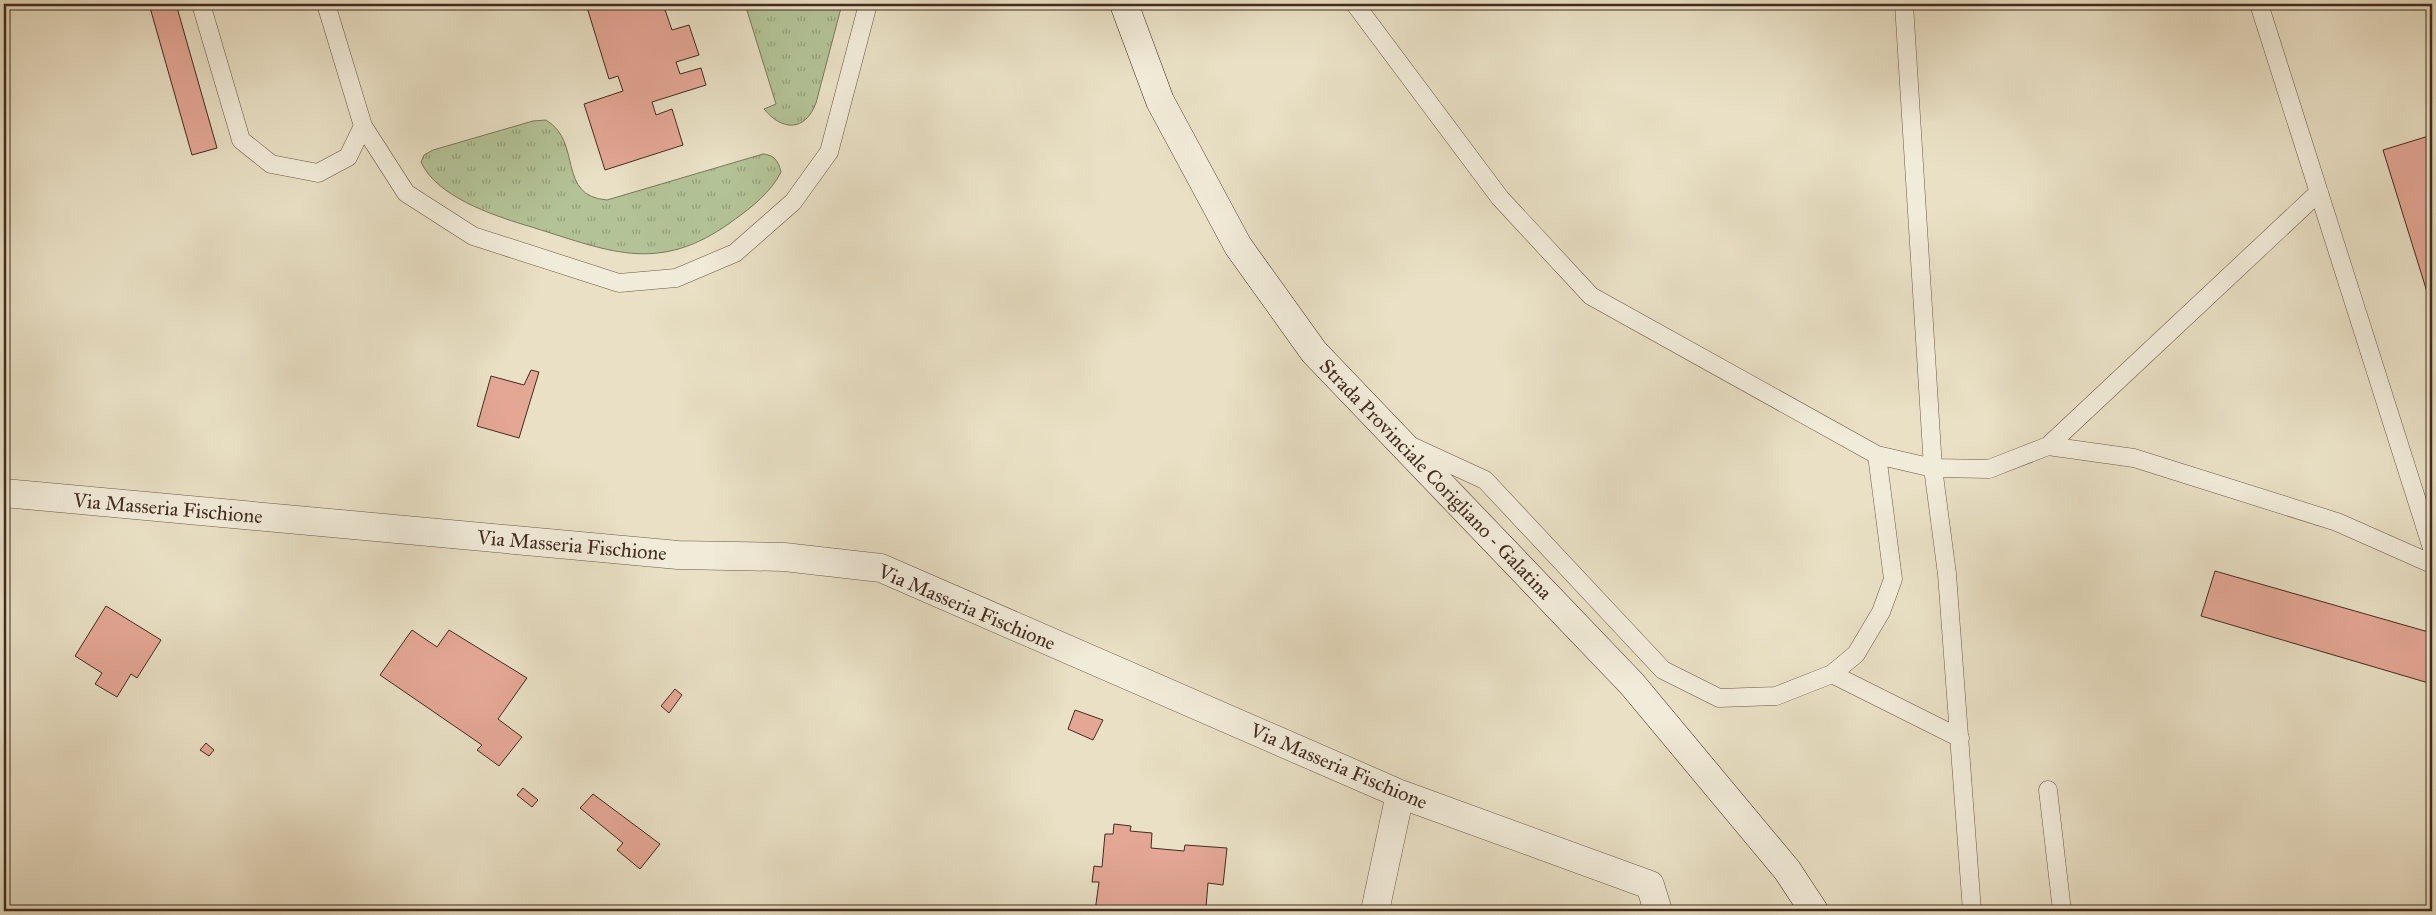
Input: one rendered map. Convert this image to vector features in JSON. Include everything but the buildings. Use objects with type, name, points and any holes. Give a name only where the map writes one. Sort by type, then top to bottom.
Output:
[{"type":"street","name":"Strada Provinciale Corigliano - Galatina","points":[[1124,4],[1160,101],[1238,246],[1314,352],[1632,684],[1787,870],[1814,911]]},
{"type":"street","name":"Via Masseria Fischione","points":[[4,493],[678,555],[784,558],[881,568],[1400,794],[1650,885],[1658,911]]},
{"type":"street","points":[[1375,911],[1400,794]]},
{"type":"lane","points":[[201,4],[241,140],[271,164],[318,173],[348,157],[363,126]]},
{"type":"lane","points":[[326,4],[363,126],[406,192],[473,236],[618,283],[676,278],[735,253],[793,202],[829,152],[868,4]]},
{"type":"lane","points":[[1355,4],[1500,198],[1591,296],[1877,455],[1933,468],[1989,469],[2048,446],[2319,192]]},
{"type":"lane","points":[[1904,4],[1933,468],[1947,574],[1972,911]]},
{"type":"lane","points":[[2259,4],[2432,548]]},
{"type":"lane","points":[[1400,442],[1485,480],[1663,670],[1719,698],[1776,696],[1832,674],[1856,654],[1881,612],[1893,579],[1877,455]]},
{"type":"lane","points":[[2048,446],[2134,458],[2337,522],[2432,564]]},
{"type":"lane","points":[[1832,674],[1960,738]]},
{"type":"lane","points":[[2048,790],[2062,911]]},
{"type":"green space","points":[[745,4],[842,4],[816,103],[806,119],[799,123],[793,125],[785,124],[771,116],[764,109],[776,104]]},
{"type":"green space","points":[[546,120],[557,130],[564,141],[575,179],[581,189],[591,196],[607,200],[763,154],[775,159],[781,172],[772,186],[754,205],[706,238],[681,248],[656,253],[632,253],[582,243],[482,210],[439,185],[428,174],[421,162],[424,155],[433,150],[533,121]]}]
